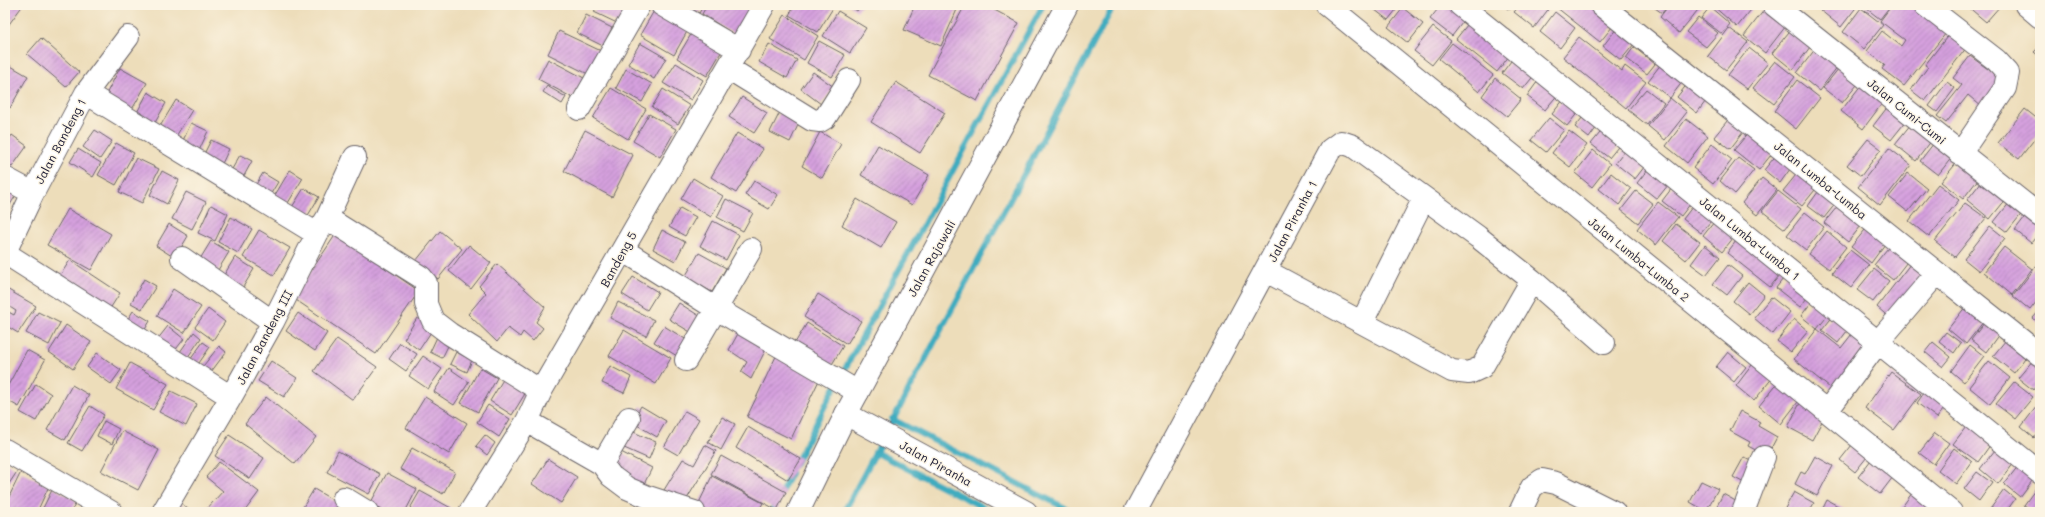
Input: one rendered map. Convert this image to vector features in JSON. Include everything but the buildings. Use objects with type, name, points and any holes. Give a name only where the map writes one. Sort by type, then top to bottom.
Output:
[{"type":"street","points":[[579,109],[639,5]]},
{"type":"street","points":[[662,5],[812,120],[820,121],[825,118],[849,80]]},
{"type":"street","name":"Bandeng 5","points":[[470,512],[527,421],[542,391],[764,5]]},
{"type":"street","name":"Jalan Rajawali","points":[[798,512],[846,414],[1067,5]]},
{"type":"street","name":"Jalan Lumba-Lumba 2","points":[[1327,5],[1951,512]]},
{"type":"street","name":"Jalan Lumba-Lumba 1","points":[[1460,5],[1879,341],[2040,473]]},
{"type":"street","name":"Jalan Lumba-Lumba","points":[[1602,5],[2040,354]]},
{"type":"street","name":"Jalan Cumi-Cumi","points":[[1774,5],[2040,216]]},
{"type":"street","points":[[1925,5],[1996,60],[2008,73],[2005,88],[1960,154]]},
{"type":"street","points":[[2026,5],[2040,17]]},
{"type":"street","name":"Jalan Bandeng 1","points":[[5,252],[33,193],[86,93],[128,37]]},
{"type":"street","points":[[86,93],[322,226],[421,277],[426,283],[426,304],[433,321],[450,334],[542,391]]},
{"type":"street","name":"Jalan Piranha 1","points":[[1135,512],[1330,150],[1341,142],[1353,146],[1478,237],[1532,280],[1604,343]]},
{"type":"street","name":"Jalan Bandeng III","points":[[163,512],[274,322],[355,157]]},
{"type":"street","points":[[5,178],[33,193]]},
{"type":"street","points":[[1362,322],[1424,198]]},
{"type":"street","points":[[686,360],[715,308],[751,249]]},
{"type":"street","points":[[623,250],[715,308],[858,392]]},
{"type":"street","points":[[5,252],[231,397]]},
{"type":"street","points":[[182,258],[274,322]]},
{"type":"street","points":[[1266,271],[1452,370],[1469,373],[1482,366],[1532,280]]},
{"type":"street","points":[[1827,411],[1879,341],[1937,272]]},
{"type":"street","name":"Jalan Piranha","points":[[846,414],[1026,512]]},
{"type":"street","points":[[602,464],[629,418]]},
{"type":"street","points":[[527,421],[602,464],[611,476],[627,488],[648,497],[694,512]]},
{"type":"street","points":[[5,450],[111,512]]},
{"type":"street","points":[[1743,512],[1764,457]]},
{"type":"street","points":[[1520,512],[1532,487],[1542,480],[1556,483],[1614,512]]},
{"type":"street","points":[[344,498],[368,512]]},
{"type":"waterway","points":[[795,465],[827,402],[1043,5]]},
{"type":"waterway","points":[[844,512],[1114,5]]},
{"type":"waterway","points":[[892,419],[1073,512]]},
{"type":"waterway","points":[[875,452],[992,512]]},
{"type":"waterway","points":[[771,512],[791,473]]}]
